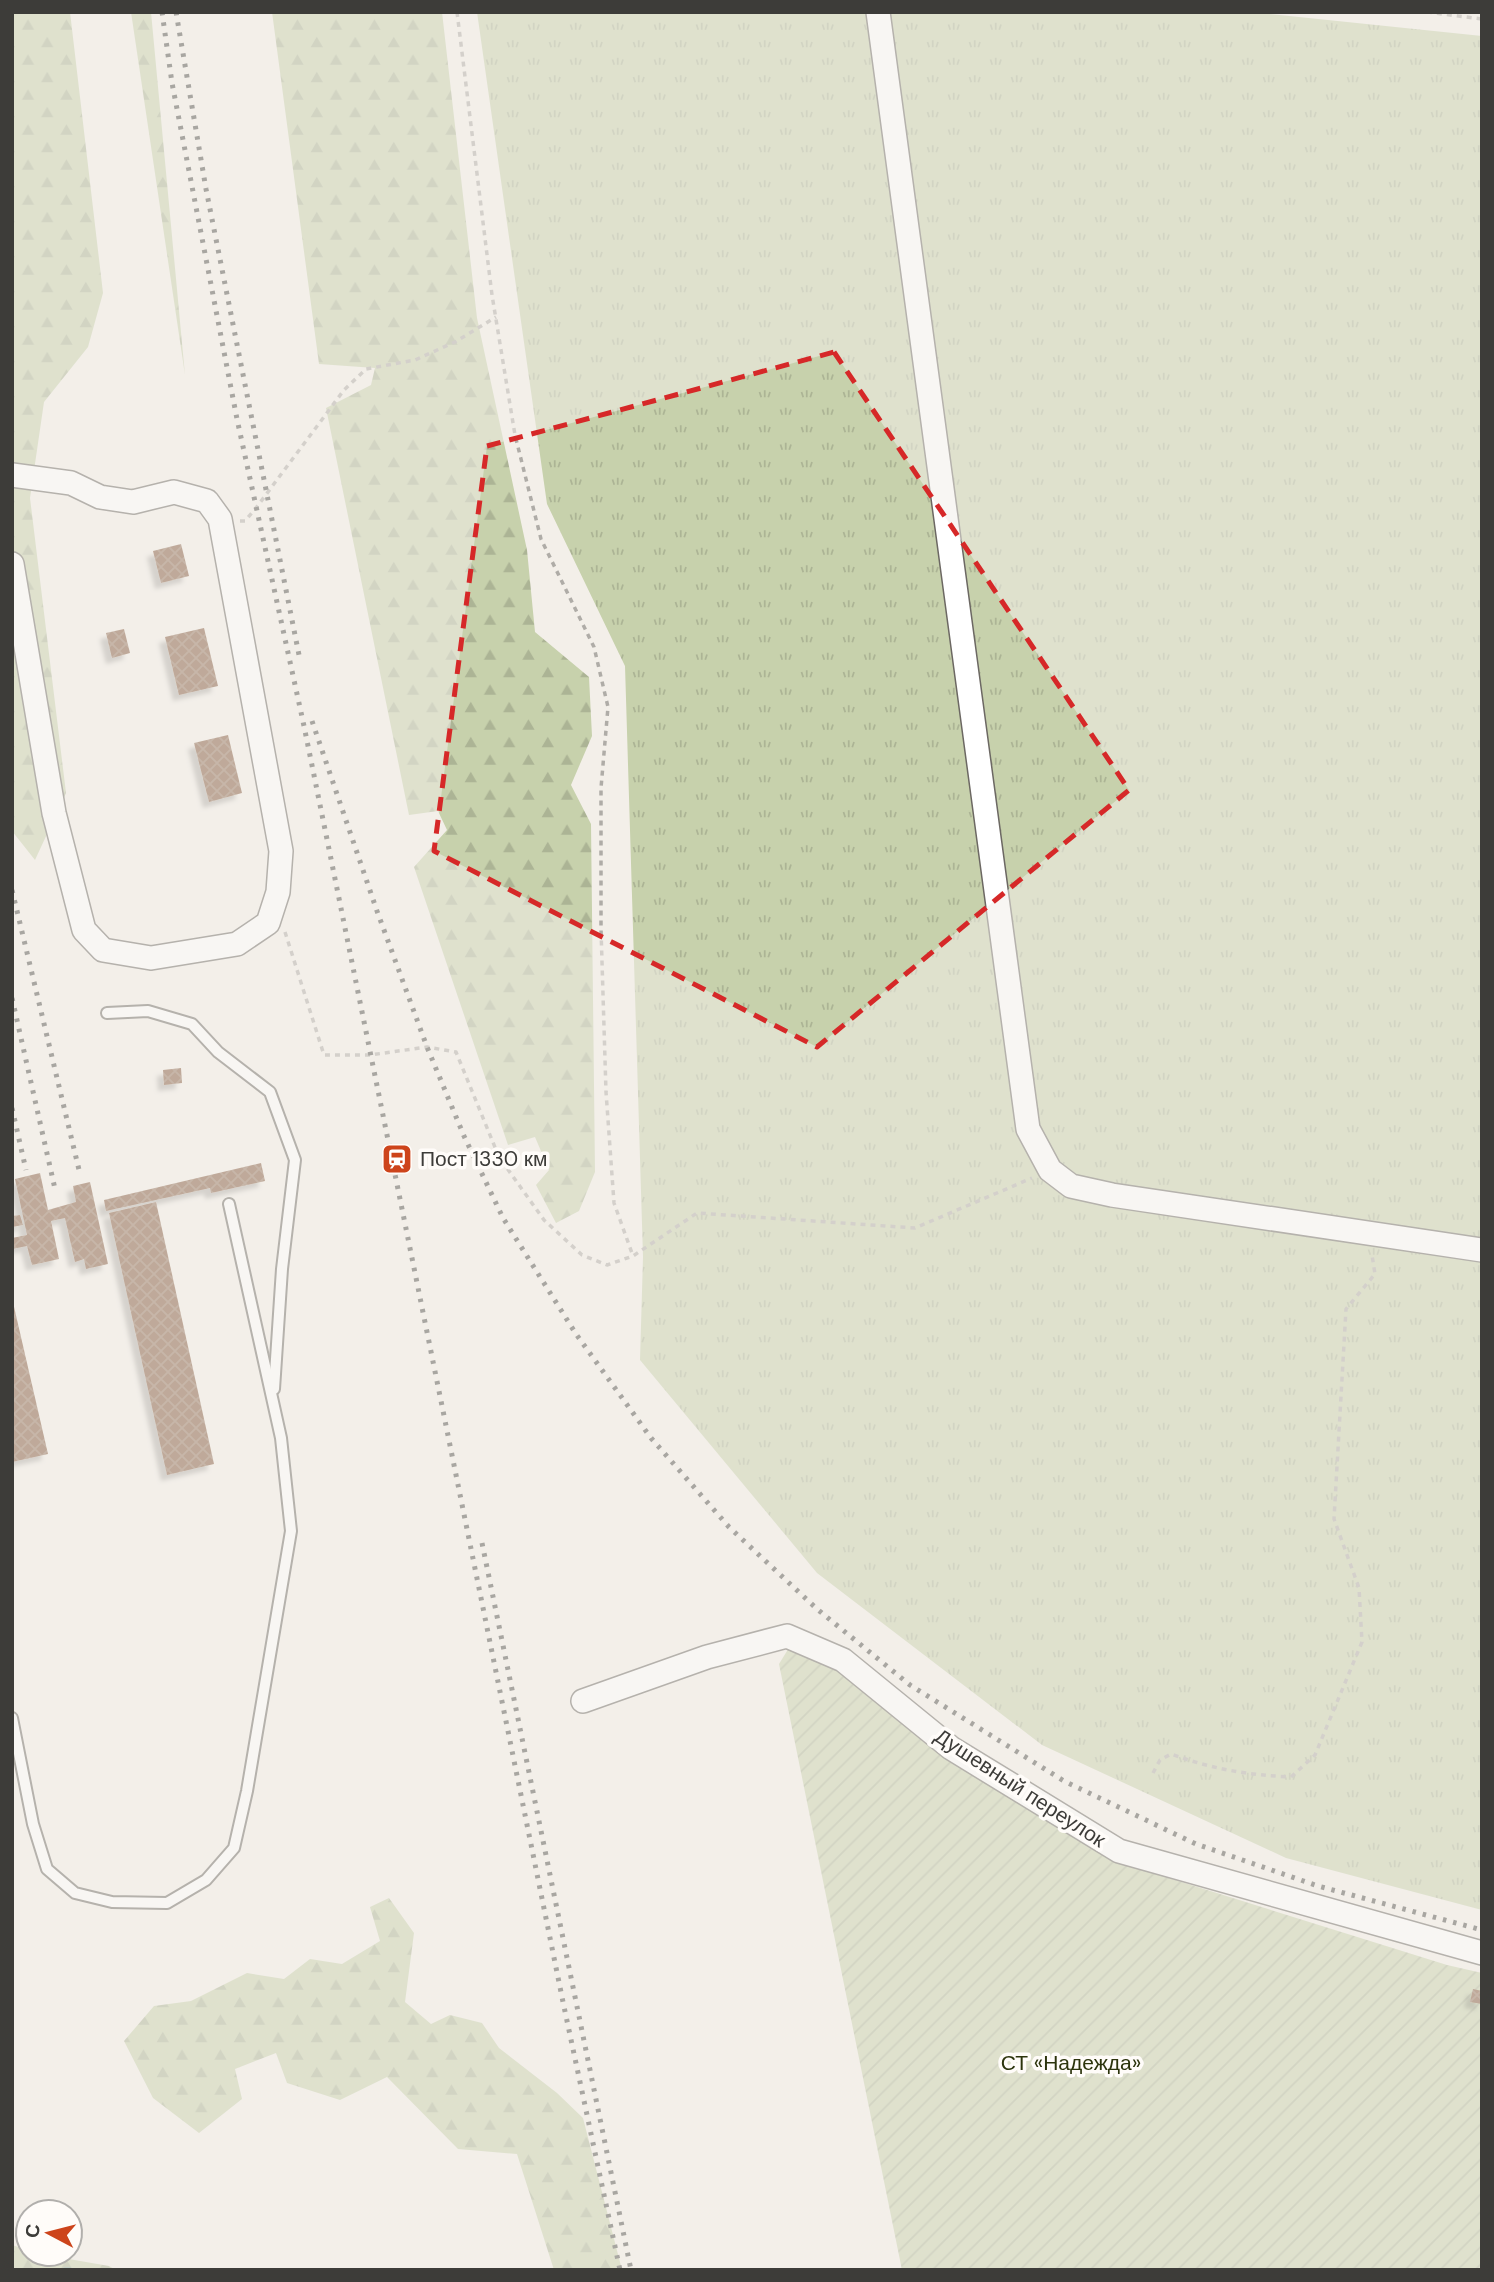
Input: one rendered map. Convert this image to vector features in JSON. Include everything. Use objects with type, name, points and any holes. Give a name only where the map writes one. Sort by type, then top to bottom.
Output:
[{"type":"street","points":[[878,12],[1028,1129],[1050,1170],[1071,1185],[1112,1195],[1482,1250]]},
{"type":"street","points":[[12,475],[71,483],[100,497],[133,502],[174,492],[207,501],[220,519],[281,851],[278,892],[268,923],[237,944],[151,958],[103,950],[84,930],[54,813],[12,564]]},
{"type":"street","name":"Душевный переулок","points":[[583,1701],[707,1657],[787,1636],[843,1660],[951,1748],[1119,1851],[1482,1953]]},
{"type":"lane","points":[[107,1013],[148,1011],[192,1024],[218,1052],[270,1092],[295,1160],[282,1269],[273,1403]]},
{"type":"lane","points":[[12,1718],[33,1824],[47,1869],[75,1893],[112,1902],[167,1903],[206,1880],[234,1847],[247,1791],[291,1531],[281,1438],[229,1204]]},
{"type":"path","points":[[457,12],[496,317],[515,435],[541,539],[594,648],[608,707],[601,788],[601,929],[606,1092],[614,1203],[633,1256]]},
{"type":"path","points":[[1427,12],[1482,19]]},
{"type":"path","points":[[220,519],[245,521],[344,390],[366,369],[415,360],[455,342],[496,317]]},
{"type":"path","points":[[268,923],[285,930],[324,1055],[370,1055],[427,1047],[456,1052],[499,1157],[544,1220],[582,1255],[607,1265],[633,1256],[697,1213],[915,1228],[1050,1170]]},
{"type":"path","points":[[1153,1773],[1160,1760],[1171,1754],[1204,1766],[1247,1775],[1291,1777],[1315,1755],[1362,1642],[1359,1588],[1334,1519],[1346,1309],[1376,1274],[1367,1233]]},
{"type":"highlighted area","points":[[834,352],[1129,790],[817,1047],[434,851],[487,446]]},
{"type":"green space","points":[[12,12],[70,12],[103,293],[88,347],[44,402],[30,498],[66,793],[35,860],[12,831]]},
{"type":"green space","points":[[131,12],[151,12],[185,375]]},
{"type":"green space","points":[[272,12],[442,12],[477,318],[527,550],[535,632],[589,677],[592,736],[571,785],[591,824],[595,1172],[579,1211],[556,1223],[536,1185],[549,1170],[535,1137],[508,1145],[414,867],[447,830],[438,811],[409,815],[326,408],[371,385],[375,368],[319,364]]},
{"type":"green space","points":[[477,12],[1250,12],[1482,36],[1482,1910],[1286,1858],[1042,1745],[817,1573],[640,1360],[643,1257],[625,666],[547,504]]},
{"type":"green space","name":"СТ «Надежда»","points":[[795,1638],[1055,1823],[1140,1869],[1447,1965],[1482,1973],[1482,2270],[902,2270],[779,1664]]},
{"type":"green space","points":[[389,1898],[414,1933],[405,2002],[431,2024],[450,2015],[482,2023],[499,2048],[557,2093],[583,2118],[622,2270],[554,2270],[517,2154],[458,2149],[387,2077],[340,2100],[287,2083],[276,2053],[235,2069],[242,2099],[199,2133],[153,2098],[124,2041],[154,2006],[191,2001],[247,1973],[284,1979],[310,1959],[342,1964],[380,1941],[370,1907]]},
{"type":"green space","points":[[12,2245],[14,2268],[84,2268],[84,2262],[109,2266],[116,2270],[12,2270]]},
{"type":"building","points":[[181,544],[189,576],[161,583],[153,551]]},
{"type":"building","points":[[204,628],[218,686],[179,695],[165,637]]},
{"type":"building","points":[[124,629],[130,653],[112,658],[106,633]]},
{"type":"building","points":[[228,735],[242,793],[209,802],[194,743]]},
{"type":"building","points":[[181,1068],[182,1083],[164,1085],[163,1070]]},
{"type":"building","points":[[261,1163],[265,1181],[211,1193],[210,1188],[106,1211],[104,1200]]},
{"type":"building","points":[[40,1173],[48,1210],[76,1202],[73,1186],[90,1182],[108,1264],[86,1269],[84,1259],[75,1262],[65,1218],[51,1221],[59,1259],[32,1265],[27,1246],[12,1249],[12,1238],[27,1235],[15,1179]]},
{"type":"building","points":[[156,1202],[214,1464],[167,1475],[109,1213]]},
{"type":"building","points":[[20,1215],[23,1225],[12,1227],[12,1216]]},
{"type":"building","points":[[12,1298],[48,1454],[12,1462]]},
{"type":"building","points":[[1473,1989],[1482,1991],[1482,2004],[1470,2002]]},
{"type":"waterway","points":[[65,2270],[70,2270]]},
{"type":"railway","points":[[162,12],[172,83],[237,419],[304,726],[563,2002],[620,2270]]},
{"type":"railway","points":[[176,12],[206,189],[299,655]]},
{"type":"railway","points":[[312,721],[427,1047],[464,1136],[503,1218],[576,1334],[651,1438],[729,1527],[817,1609],[910,1685],[1064,1781],[1196,1844],[1318,1886],[1482,1930]]},
{"type":"railway","points":[[12,890],[80,1174]]},
{"type":"railway","points":[[12,998],[55,1189]]},
{"type":"railway","points":[[12,1108],[26,1170]]},
{"type":"railway","points":[[482,1543],[631,2270]]},
{"type":"place","name":"Пост 1330 км","points":[[397,1159]]}]
